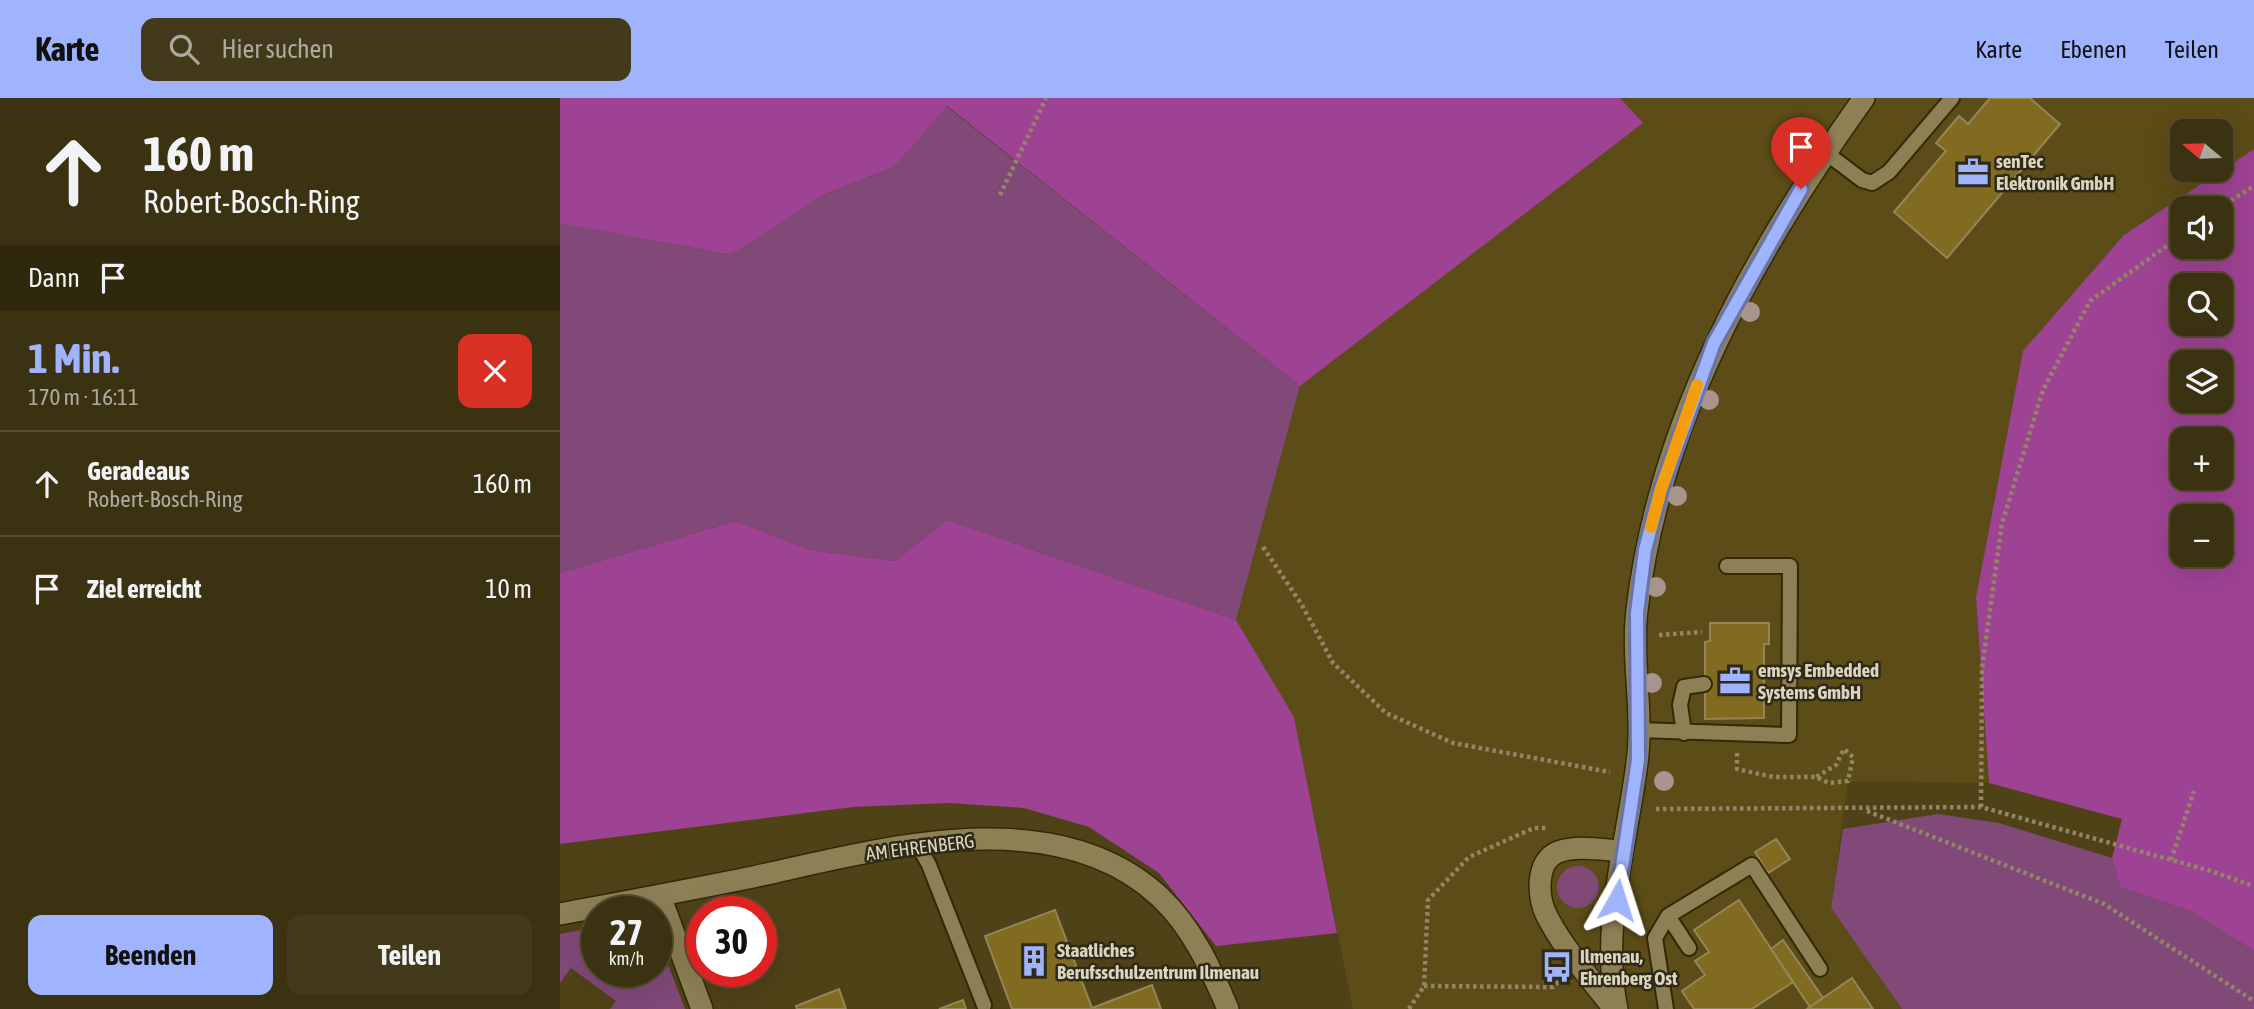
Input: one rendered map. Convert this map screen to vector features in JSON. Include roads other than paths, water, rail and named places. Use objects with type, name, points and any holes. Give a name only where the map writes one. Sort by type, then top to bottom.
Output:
[{"type":"street","points":[[1616,1009],[1610,974],[1622,851],[1636,776],[1639,730],[1637,613],[1645,550],[1661,489],[1714,343],[1778,226],[1825,152],[1864,98]]},
{"type":"street","name":"AM EHRENBERG","points":[[660,896],[918,845],[1002,839],[1065,847],[1114,865],[1159,896],[1191,934],[1228,1009]]},
{"type":"street","points":[[1616,1009],[1581,966],[1546,916],[1541,891],[1541,872],[1548,857],[1560,851],[1622,851]]},
{"type":"street","name":"AM EHRENBERG","points":[[560,914],[581,910]]},
{"type":"street","points":[[672,928],[702,1009]]},
{"type":"lane","points":[[1825,152],[1862,180],[1872,183],[1889,172],[1952,98]]},
{"type":"lane","points":[[1639,730],[1789,735],[1790,566],[1727,566]]},
{"type":"lane","points":[[1684,733],[1680,705],[1684,687],[1704,684]]},
{"type":"lane","points":[[918,845],[929,865],[984,1005]]},
{"type":"lane","points":[[1666,1009],[1655,938],[1668,916],[1752,866],[1820,969]]},
{"type":"lane","points":[[1668,916],[1689,948]]},
{"type":"place","name":"senTec Elektronik GmbH","points":[[1973,172]]},
{"type":"place","name":"emsys Embedded Systems GmbH","points":[[1735,681]]},
{"type":"place","name":"Staatliches Berufsschulzentrum Ilmenau","points":[[1034,961]]},
{"type":"place","name":"Ilmenau, Ehrenberg Ost","points":[[1557,967]]}]
